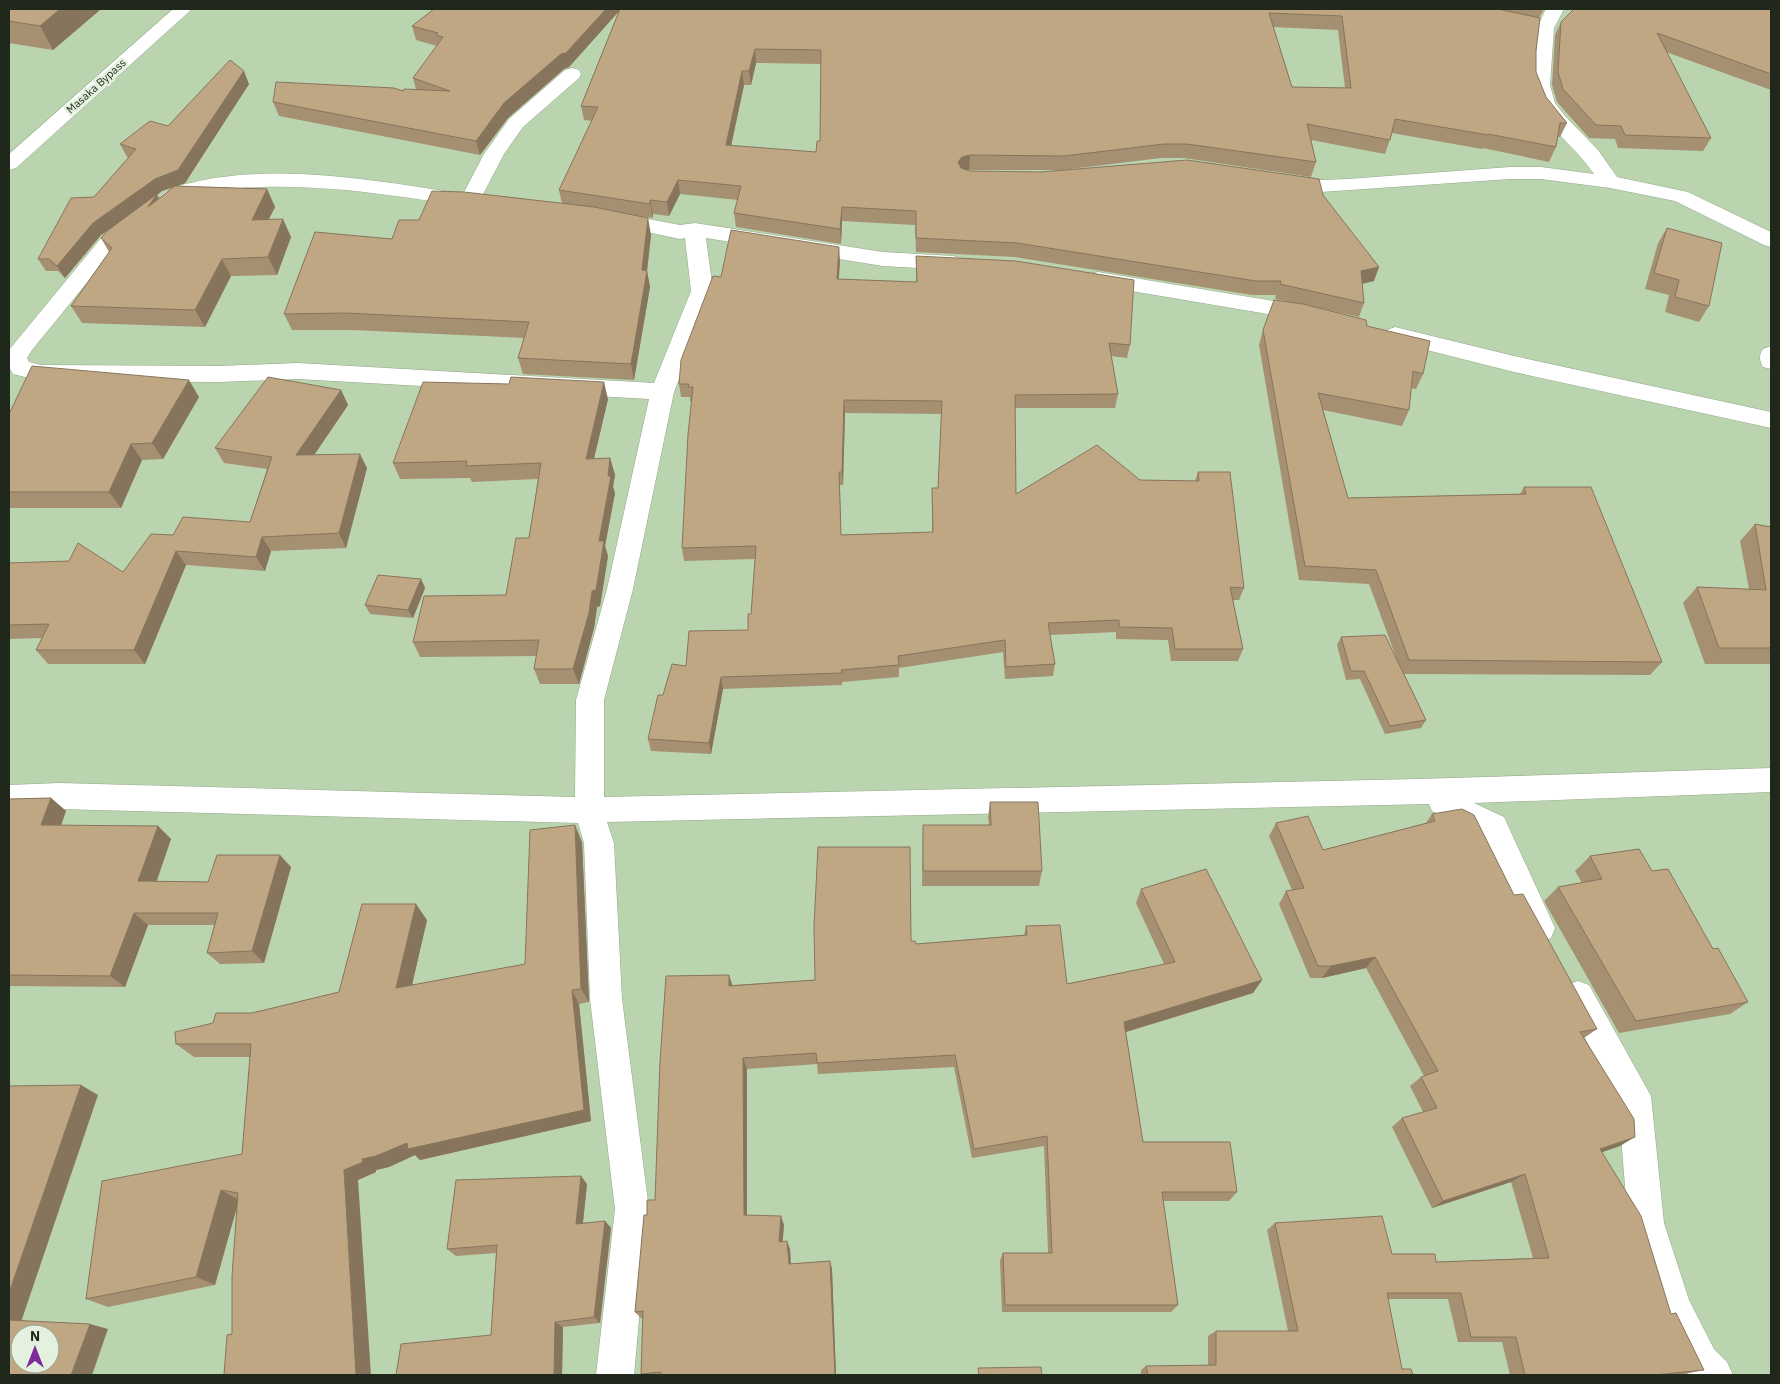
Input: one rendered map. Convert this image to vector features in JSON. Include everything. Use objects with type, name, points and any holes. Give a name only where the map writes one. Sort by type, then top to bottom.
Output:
[{"type":"main road","name":"Masaka Bypass","points":[[9,164],[183,9]]},
{"type":"main road","points":[[1555,9],[1537,26],[1541,85],[1546,103],[1558,120],[1591,154],[1610,182]]},
{"type":"main road","points":[[470,201],[494,154],[516,123],[572,74]]},
{"type":"main road","points":[[1266,179],[1321,186],[1347,186],[1510,173],[1541,173],[1610,182],[1681,196],[1771,240]]},
{"type":"main road","points":[[517,207],[359,184],[294,179],[218,184],[186,190],[170,197],[109,242],[30,337],[15,358],[21,368],[41,373],[220,374],[298,371],[662,392]]},
{"type":"main road","points":[[588,215],[639,222],[680,232],[695,230],[883,259],[978,264]]},
{"type":"main road","points":[[615,1375],[632,1209],[606,1000],[599,843],[589,810],[590,700],[620,589],[662,392],[702,291],[695,230]]},
{"type":"main road","points":[[1074,275],[1298,311],[1325,318]]},
{"type":"main road","points":[[1378,331],[1523,366],[1771,420]]},
{"type":"main road","points":[[1771,354],[1771,361]]},
{"type":"main road","points":[[9,798],[59,796],[589,810],[1418,792],[1771,780]]},
{"type":"main road","points":[[1418,792],[1494,826],[1531,911],[1634,1096],[1646,1223],[1673,1307],[1701,1362],[1714,1375]]},
{"type":"building","points":[[9,9],[60,9],[40,26],[9,21]]},
{"type":"building","points":[[434,9],[606,9],[566,53],[561,54],[504,103],[476,141],[273,102],[276,82],[394,88],[403,91],[404,89],[450,91],[413,78],[443,37],[436,35],[438,33],[412,26]]},
{"type":"building","points":[[620,9],[1498,9],[1540,18],[1536,51],[1536,72],[1546,97],[1567,123],[1560,123],[1556,147],[1395,119],[1390,140],[1307,124],[1316,162],[1187,144],[1164,144],[1064,156],[970,155],[962,157],[958,162],[961,168],[970,171],[1040,172],[1187,160],[1319,179],[1323,195],[1379,267],[1361,271],[1364,303],[1280,284],[1281,281],[1256,281],[1017,243],[916,238],[916,211],[842,207],[840,229],[734,213],[741,186],[678,180],[667,202],[650,200],[650,204],[559,190],[598,107],[581,106]],"holes":[[[1269,13],[1342,16],[1351,88],[1292,87]],[[755,49],[821,50],[820,141],[817,141],[816,152],[726,145],[742,71],[749,71]]]},
{"type":"building","points":[[1574,9],[1771,9],[1771,74],[1657,33],[1711,138],[1625,135],[1621,126],[1596,125],[1563,89],[1558,72],[1561,22]]},
{"type":"building","points":[[230,60],[244,71],[178,170],[155,179],[93,223],[57,266],[49,259],[38,259],[71,198],[94,197],[136,149],[120,144],[150,121],[168,126]]},
{"type":"building","points":[[175,186],[267,189],[252,220],[283,219],[268,257],[222,259],[195,310],[71,306],[112,248],[101,238],[107,231],[157,194],[148,207]]},
{"type":"building","points":[[432,191],[464,192],[594,207],[648,218],[642,270],[647,271],[631,364],[518,358],[529,322],[345,313],[284,314],[315,232],[392,239],[399,220],[419,220]]},
{"type":"building","points":[[1667,228],[1722,243],[1709,306],[1675,297],[1679,280],[1654,273]]},
{"type":"building","points":[[731,230],[839,247],[837,279],[917,282],[916,256],[1016,261],[1134,280],[1130,345],[1109,343],[1118,394],[1015,395],[1016,494],[1097,445],[1140,480],[1199,481],[1198,472],[1230,472],[1244,588],[1230,587],[1243,649],[1175,649],[1172,628],[1119,627],[1119,620],[1048,623],[1055,664],[1006,667],[1005,640],[898,656],[899,665],[841,670],[842,673],[721,677],[709,743],[648,739],[658,695],[663,695],[672,664],[686,666],[689,631],[748,630],[748,614],[751,614],[756,546],[682,548],[688,434],[693,387],[688,387],[689,384],[679,384],[681,360],[713,276],[721,277]],"holes":[[[844,400],[942,401],[938,488],[932,488],[933,532],[841,535],[839,472],[842,472]]]},
{"type":"building","points":[[1274,300],[1303,304],[1366,320],[1367,326],[1430,341],[1423,374],[1413,371],[1409,410],[1318,393],[1348,498],[1526,494],[1524,487],[1591,487],[1662,662],[1409,660],[1376,570],[1305,566],[1263,330]]},
{"type":"building","points":[[32,366],[189,380],[152,443],[131,444],[109,492],[9,492],[9,414]]},
{"type":"building","points":[[268,377],[341,390],[296,455],[360,454],[339,533],[262,537],[256,557],[176,551],[134,650],[36,650],[49,624],[9,625],[9,563],[69,561],[78,543],[123,572],[151,534],[173,535],[183,517],[250,522],[272,457],[215,448]]},
{"type":"building","points":[[511,377],[604,382],[586,459],[610,458],[608,476],[611,476],[599,541],[604,541],[596,590],[592,591],[589,613],[573,669],[534,669],[539,640],[413,642],[424,596],[506,595],[516,538],[529,538],[541,463],[466,466],[467,461],[393,463],[423,382],[509,384]]},
{"type":"building","points":[[1755,524],[1771,527],[1771,648],[1719,648],[1697,587],[1766,590]]},
{"type":"building","points":[[378,575],[421,579],[408,610],[365,605]]},
{"type":"building","points":[[1385,635],[1426,720],[1390,726],[1364,671],[1351,671],[1341,637]]},
{"type":"building","points":[[51,798],[41,825],[158,826],[138,881],[208,882],[217,855],[280,855],[252,951],[207,953],[218,913],[134,913],[110,976],[9,975],[9,799]]},
{"type":"building","points":[[990,802],[1038,802],[1042,871],[923,871],[923,825],[991,825]]},
{"type":"building","points":[[1462,809],[1474,815],[1514,895],[1523,894],[1597,1029],[1580,1032],[1634,1119],[1635,1137],[1600,1149],[1641,1216],[1671,1314],[1676,1313],[1704,1370],[1655,1375],[1525,1375],[1516,1337],[1471,1337],[1461,1293],[1387,1293],[1402,1369],[1411,1369],[1413,1375],[1148,1375],[1146,1366],[1216,1365],[1216,1331],[1298,1331],[1275,1223],[1382,1216],[1392,1254],[1435,1254],[1436,1262],[1549,1258],[1525,1174],[1443,1201],[1402,1118],[1437,1108],[1421,1077],[1438,1071],[1375,957],[1331,966],[1318,966],[1286,891],[1304,888],[1276,823],[1308,816],[1323,850],[1435,821],[1432,814]]},
{"type":"building","points":[[575,825],[581,989],[572,990],[584,1110],[408,1149],[407,1143],[376,1156],[362,1159],[363,1162],[344,1170],[356,1375],[224,1375],[227,1335],[232,1334],[232,1276],[238,1193],[221,1190],[196,1277],[86,1299],[102,1181],[242,1154],[251,1044],[176,1044],[175,1032],[213,1023],[216,1013],[252,1013],[339,992],[362,904],[416,904],[396,988],[525,964],[530,830]]},
{"type":"building","points":[[818,847],[910,847],[911,941],[915,941],[916,944],[1027,935],[1026,926],[1060,925],[1067,984],[1175,962],[1141,889],[1206,869],[1262,980],[1124,1022],[1143,1142],[1230,1142],[1237,1192],[1162,1192],[1178,1305],[1005,1305],[1003,1253],[1052,1253],[1047,1136],[974,1149],[955,1055],[817,1063],[816,1053],[743,1058],[744,1215],[781,1216],[779,1242],[787,1241],[789,1264],[830,1261],[835,1375],[661,1375],[661,1372],[641,1374],[643,1311],[635,1312],[644,1215],[647,1215],[647,1200],[655,1200],[660,1062],[666,976],[729,975],[729,986],[815,980],[814,926]]},
{"type":"building","points":[[1639,849],[1652,871],[1668,869],[1713,949],[1718,948],[1748,1002],[1636,1021],[1558,887],[1602,879],[1590,856]]},
{"type":"building","points":[[81,1085],[9,1293],[9,1086]]},
{"type":"building","points":[[581,1176],[576,1224],[605,1221],[594,1317],[555,1322],[554,1375],[396,1375],[401,1344],[491,1335],[497,1245],[447,1249],[456,1180]]},
{"type":"building","points":[[9,1320],[90,1324],[71,1375],[9,1375]]},
{"type":"building","points":[[1041,1367],[1042,1375],[979,1375],[978,1368]]}]
